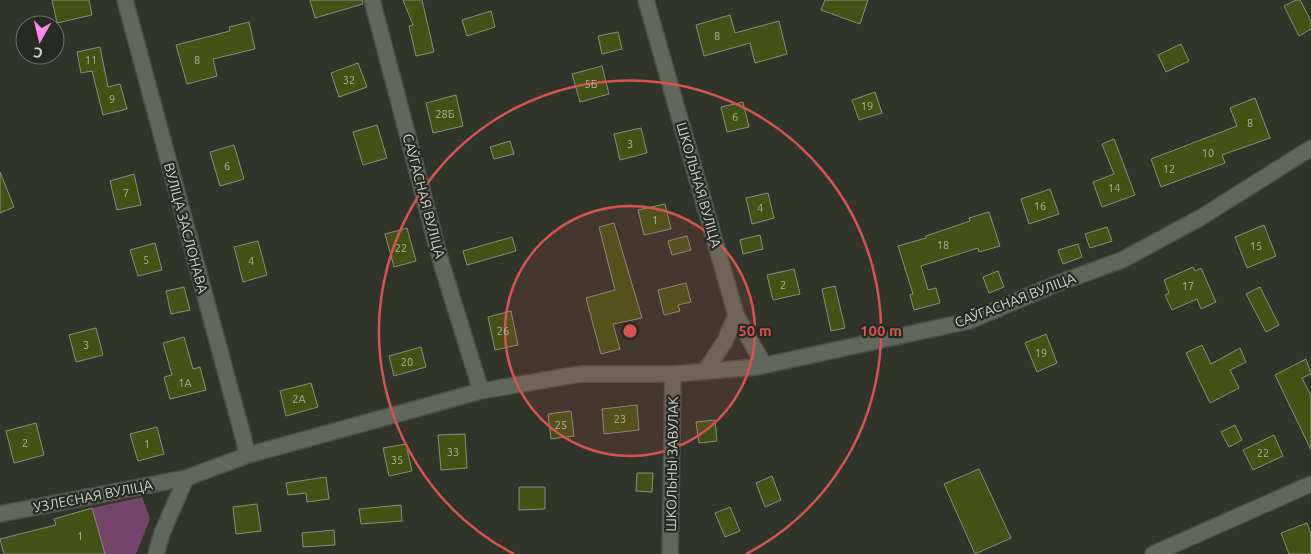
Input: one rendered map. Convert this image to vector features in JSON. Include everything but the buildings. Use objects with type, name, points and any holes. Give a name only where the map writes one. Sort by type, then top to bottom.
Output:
[{"type":"street","name":"ВУЛІЦА ЗАСЛОНАВА","points":[[125,0],[248,455]]},
{"type":"street","name":"САЎГАСНАЯ ВУЛІЦА","points":[[372,0],[441,262],[481,391]]},
{"type":"street","name":"ШКОЛЬНАЯ ВУЛІЦА","points":[[646,0],[736,315],[764,365]]},
{"type":"street","name":"САЎГАСНАЯ ВУЛІЦА","points":[[186,478],[248,455],[481,391],[580,374],[673,374],[764,365],[969,321],[1056,284],[1122,260],[1200,218],[1311,148]]},
{"type":"street","points":[[706,370],[725,341],[736,315]]},
{"type":"street","name":"ШКОЛЬНЫ ЗАВУЛАК","points":[[670,554],[673,374]]},
{"type":"street","points":[[156,554],[162,533],[186,478]]},
{"type":"street","name":"УЗЛЕСНАЯ ВУЛІЦА","points":[[0,514],[186,478]]},
{"type":"street","points":[[1153,554],[1178,545],[1311,484]]},
{"type":"shaded area","points":[[142,497],[150,519],[136,554],[105,554],[92,508]]}]
